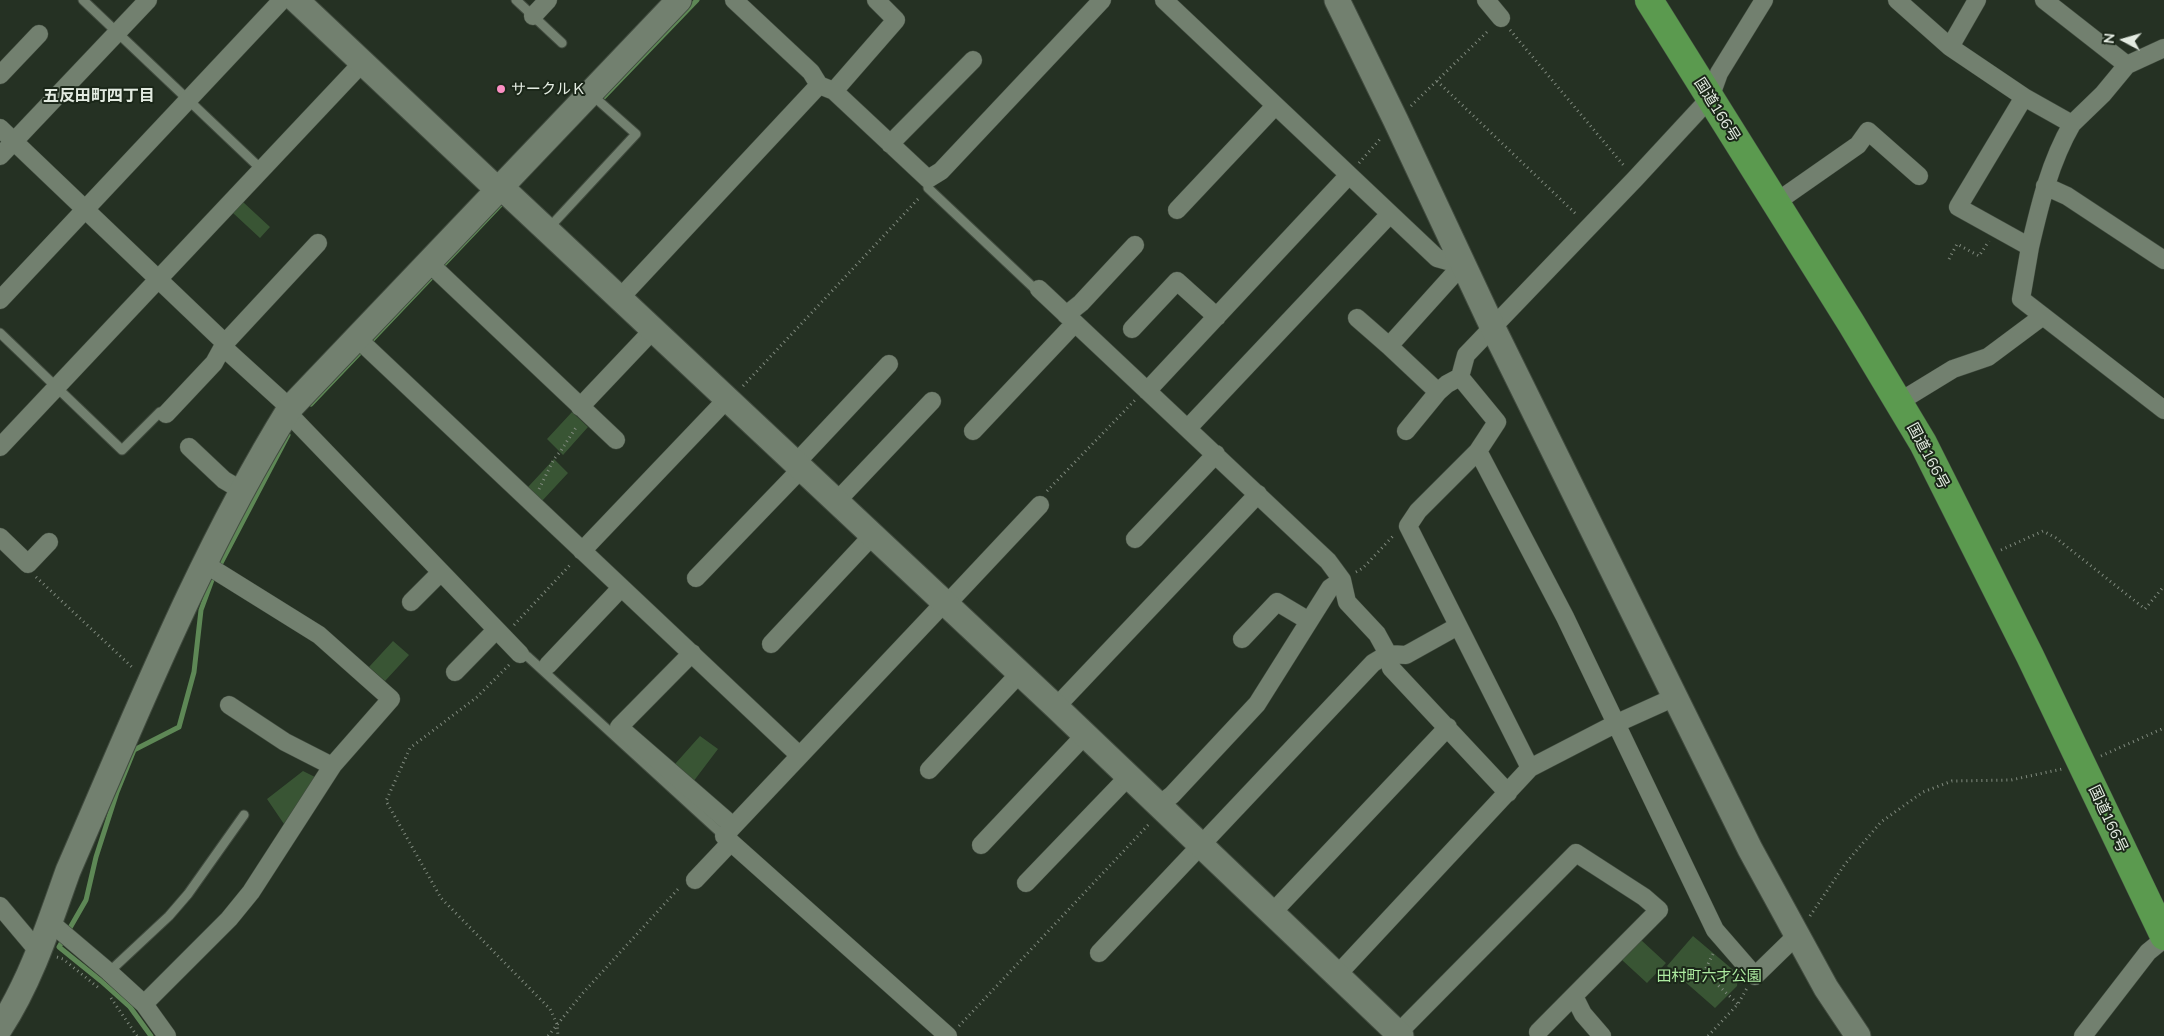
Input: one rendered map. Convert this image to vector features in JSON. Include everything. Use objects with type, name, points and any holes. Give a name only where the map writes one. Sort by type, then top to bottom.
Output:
[{"type":"highway","name":"国道166号","points":[[1649,0],[1851,322],[1922,443],[1982,558],[2164,938]]},
{"type":"street","points":[[0,156],[148,0]]},
{"type":"street","points":[[0,300],[282,0]]},
{"type":"street","points":[[296,0],[620,298],[1085,735],[1272,914],[1338,974],[1397,1034],[1576,853],[1644,897],[1660,910],[1538,1032]]},
{"type":"street","points":[[533,16],[548,0]]},
{"type":"street","points":[[0,1028],[13,1008],[38,951],[61,931],[68,871],[150,683],[213,569],[241,490],[293,416],[364,344],[596,99],[679,0]]},
{"type":"street","points":[[734,0],[826,88],[890,144],[928,184],[1102,0]]},
{"type":"street","points":[[620,298],[826,88],[896,20],[876,0]]},
{"type":"street","points":[[1164,0],[1348,176],[1437,258],[1462,265]]},
{"type":"street","points":[[1337,0],[1396,121],[1462,265],[1750,849],[1826,988],[1858,1036]]},
{"type":"street","points":[[1486,0],[1500,18]]},
{"type":"street","points":[[1406,431],[1438,392],[1447,384],[1460,377],[1466,355],[1710,98],[1719,73],[1764,0]]},
{"type":"street","points":[[1898,0],[1950,47],[2024,98],[2072,124]]},
{"type":"street","points":[[1950,47],[1977,0]]},
{"type":"street","points":[[2044,0],[2127,65]]},
{"type":"street","points":[[0,75],[39,34]]},
{"type":"street","points":[[2164,48],[2127,65],[2103,94],[2072,124],[2062,141],[2045,186],[2030,246],[2021,299],[2116,370],[2164,410]]},
{"type":"street","points":[[890,144],[972,60]]},
{"type":"street","points":[[0,447],[362,62]]},
{"type":"street","points":[[2024,98],[1958,207],[2030,246]]},
{"type":"street","points":[[1177,210],[1275,106]]},
{"type":"street","points":[[0,128],[158,278],[293,416],[520,654]]},
{"type":"street","points":[[1776,203],[1858,145],[1868,132],[1919,176]]},
{"type":"street","points":[[1146,390],[1348,176]]},
{"type":"street","points":[[2045,186],[2067,196],[2162,253]]},
{"type":"street","points":[[1188,428],[1390,214]]},
{"type":"street","points":[[166,414],[214,363],[224,345],[318,243]]},
{"type":"street","points":[[973,431],[1071,319],[1081,303],[1135,245]]},
{"type":"street","points":[[1389,346],[1462,265]]},
{"type":"street","points":[[435,269],[616,440]]},
{"type":"street","points":[[1132,329],[1177,281],[1216,317]]},
{"type":"street","points":[[1039,290],[1328,561],[1342,580],[1347,602],[1377,634],[1388,654],[1391,668],[1508,793]]},
{"type":"street","points":[[1898,402],[1953,369],[1988,357],[2043,316]]},
{"type":"street","points":[[1357,318],[1438,392]]},
{"type":"street","points":[[584,410],[653,330]]},
{"type":"street","points":[[364,344],[799,755]]},
{"type":"street","points":[[696,578],[888,364]]},
{"type":"street","points":[[1460,377],[1497,422],[1478,451],[1418,511],[1408,526],[1530,768]]},
{"type":"street","points":[[583,552],[728,400]]},
{"type":"street","points":[[836,502],[932,401]]},
{"type":"street","points":[[189,447],[224,480],[241,490]]},
{"type":"street","points":[[1478,451],[1565,617],[1715,930],[1755,976],[1796,936]]},
{"type":"street","points":[[1135,539],[1216,454]]},
{"type":"street","points":[[1056,708],[1258,494]]},
{"type":"street","points":[[695,880],[729,835],[799,755],[1040,505]]},
{"type":"street","points":[[771,644],[872,536]]},
{"type":"street","points":[[0,537],[28,564],[49,542]]},
{"type":"street","points":[[144,1004],[229,919],[250,892],[332,766],[391,698],[319,635],[213,569]]},
{"type":"street","points":[[411,602],[441,572]]},
{"type":"street","points":[[1158,805],[1172,795],[1257,704],[1330,588],[1342,580]]},
{"type":"street","points":[[548,665],[621,588]]},
{"type":"street","points":[[1242,639],[1277,602],[1309,621]]},
{"type":"street","points":[[1099,953],[1373,663],[1388,654],[1406,655],[1458,626]]},
{"type":"street","points":[[455,672],[500,633]]},
{"type":"street","points":[[692,653],[620,727],[729,835],[953,1032]]},
{"type":"street","points":[[929,770],[1019,674]]},
{"type":"street","points":[[1338,974],[1530,768],[1615,724],[1675,696]]},
{"type":"street","points":[[229,705],[285,742],[332,766]]},
{"type":"street","points":[[1272,914],[1448,727]]},
{"type":"street","points":[[982,845],[1085,735]]},
{"type":"street","points":[[1026,883],[1128,776]]},
{"type":"street","points":[[0,906],[38,951]]},
{"type":"street","points":[[61,931],[144,1004],[167,1036]]},
{"type":"street","points":[[2083,1036],[2148,952],[2164,938]]},
{"type":"street","points":[[1574,996],[1583,1014],[1603,1036]]},
{"type":"lane","points":[[83,0],[261,169]]},
{"type":"lane","points":[[516,0],[562,43]]},
{"type":"lane","points":[[547,230],[636,134],[596,99]]},
{"type":"lane","points":[[928,184],[1036,290],[1039,290]]},
{"type":"lane","points":[[0,333],[122,450],[160,412],[166,414]]},
{"type":"lane","points":[[520,654],[527,656],[729,835]]},
{"type":"lane","points":[[109,972],[169,916],[188,894],[244,815]]},
{"type":"path","points":[[1348,176],[1396,121],[1500,18],[1635,179]]},
{"type":"path","points":[[1437,81],[1589,227]]},
{"type":"path","points":[[728,400],[928,184]]},
{"type":"path","points":[[1949,259],[1957,244],[1978,256],[1998,228]]},
{"type":"path","points":[[1040,505],[1039,500],[1146,390]]},
{"type":"path","points":[[530,502],[536,495],[554,459],[580,420],[584,410]]},
{"type":"path","points":[[1342,580],[1363,568],[1394,536],[1408,526]]},
{"type":"path","points":[[1982,558],[2042,531],[2056,538],[2146,609],[2164,586]]},
{"type":"path","points":[[500,633],[583,552]]},
{"type":"path","points":[[28,564],[37,578],[150,683]]},
{"type":"path","points":[[520,654],[477,697],[410,748],[386,801],[441,898],[550,1010],[557,1024],[558,1036]]},
{"type":"path","points":[[1796,936],[1845,864],[1881,822],[1923,792],[1952,782],[2010,780],[2082,764],[2164,728]]},
{"type":"path","points":[[953,1032],[1154,819],[1158,805]]},
{"type":"path","points":[[548,1036],[582,994],[688,878],[695,880]]},
{"type":"path","points":[[1724,940],[1717,947],[1704,972],[1738,1004]]},
{"type":"path","points":[[38,951],[63,959],[110,998],[137,1036]]},
{"type":"path","points":[[1708,1036],[1738,1004],[1755,976]]},
{"type":"green space","points":[[243,202],[270,227],[260,238],[233,213]]},
{"type":"green space","points":[[572,412],[588,427],[563,455],[547,439]]},
{"type":"green space","points":[[554,459],[568,473],[542,501],[528,487]]},
{"type":"green space","points":[[393,641],[409,655],[385,681],[369,667]]},
{"type":"green space","points":[[700,736],[718,749],[693,782],[675,764]]},
{"type":"green space","points":[[303,771],[315,777],[284,824],[267,799]]},
{"type":"green space","name":"田村町六才公園","points":[[1693,936],[1738,974],[1737,986],[1715,1008],[1667,966]]},
{"type":"green space","points":[[1640,939],[1666,963],[1647,983],[1622,960]]},
{"type":"waterway","points":[[599,102],[697,0]]},
{"type":"waterway","points":[[311,404],[505,200]]},
{"type":"waterway","points":[[151,1036],[130,1007],[59,947],[86,900],[96,857],[117,792],[134,750],[179,727],[194,672],[201,610],[212,580],[288,435]]},
{"type":"place","name":"サークルＫ","points":[[501,89]]},
{"type":"district","name":"五反田町四丁目","points":[[99,96]]}]
